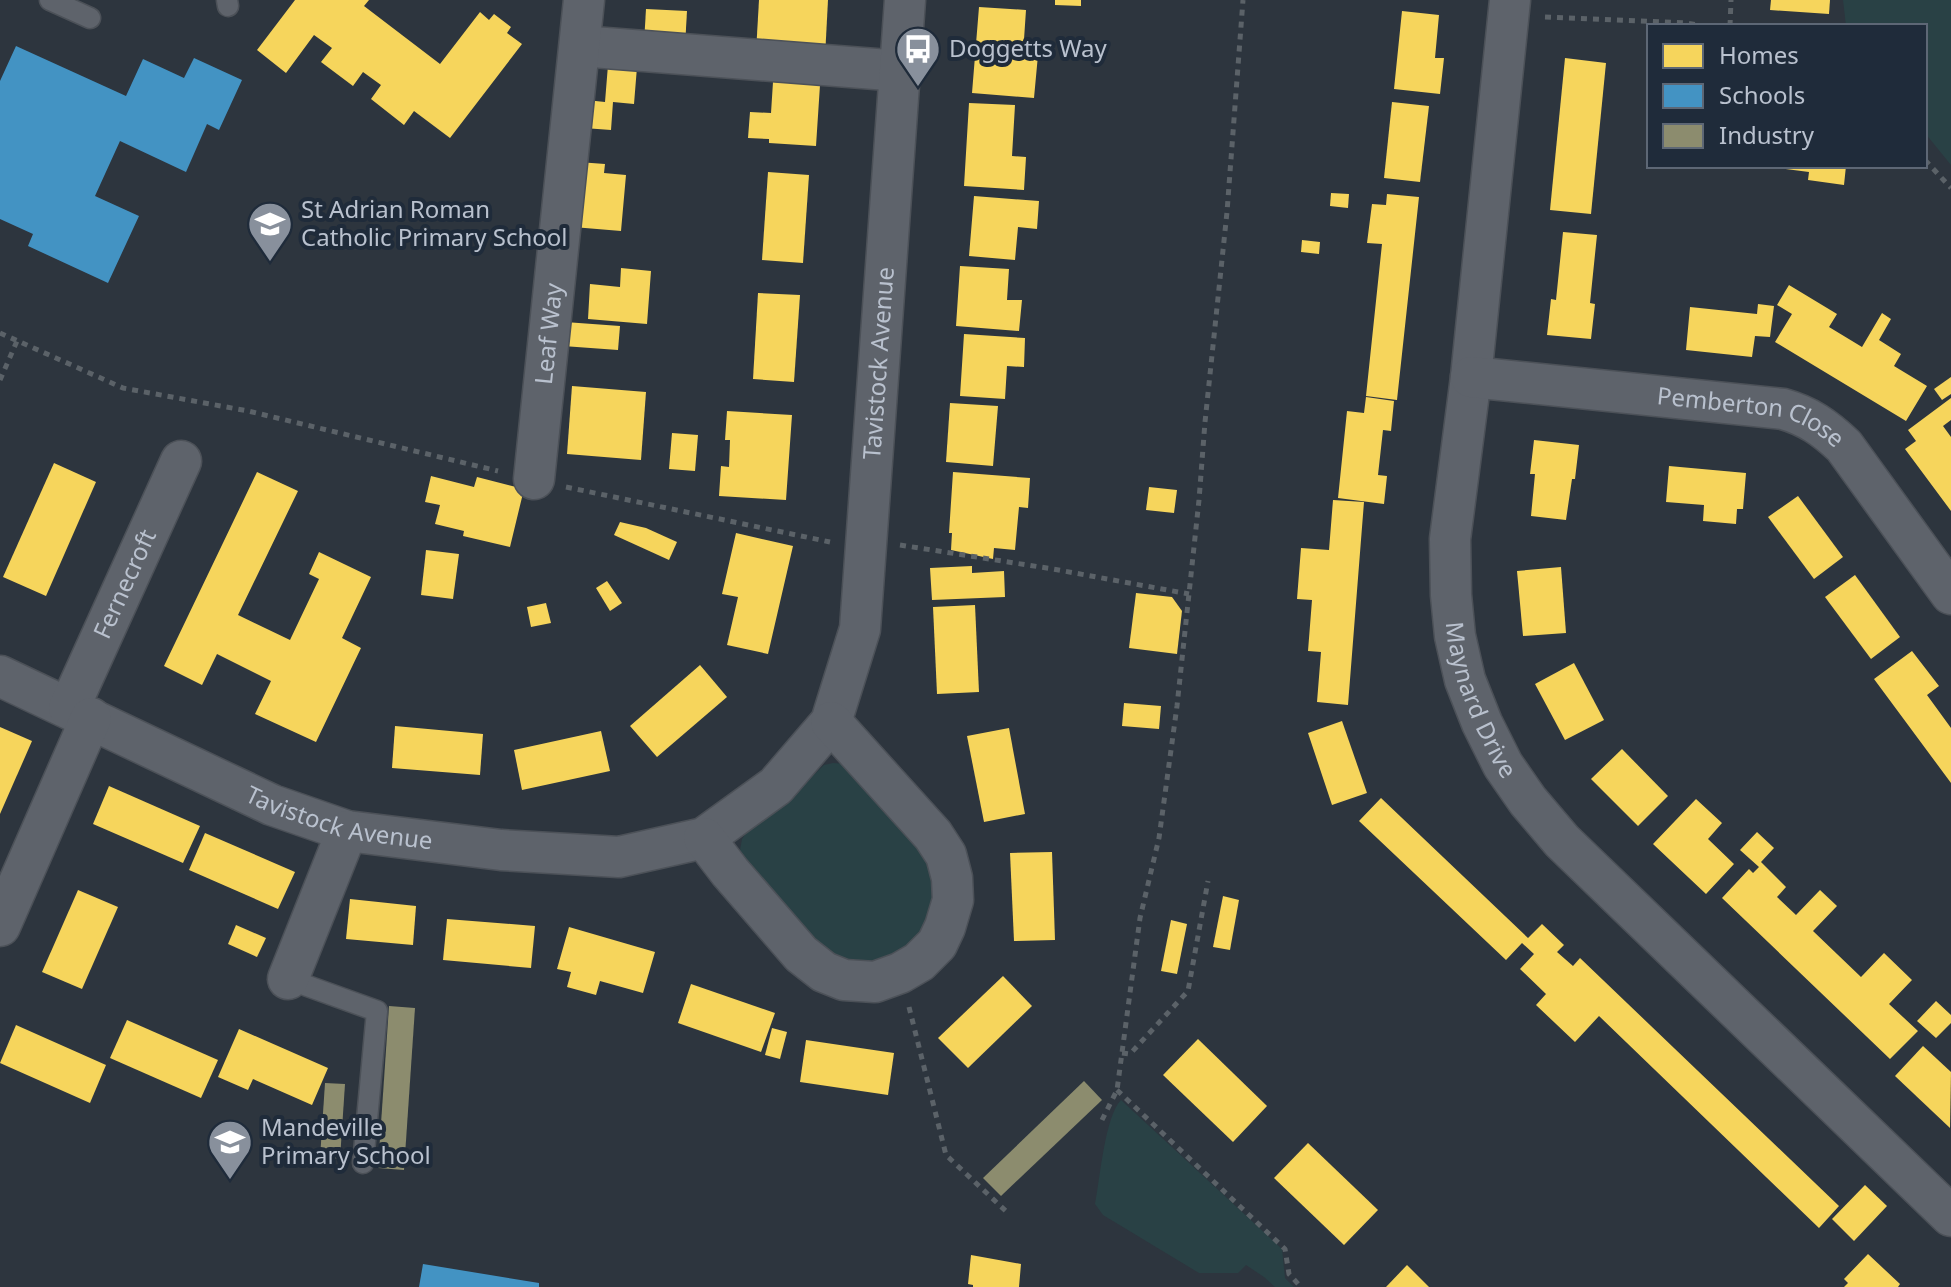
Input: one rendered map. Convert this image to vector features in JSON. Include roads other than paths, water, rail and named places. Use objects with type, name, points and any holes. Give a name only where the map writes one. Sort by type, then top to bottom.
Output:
[{"type":"street","name":"Leaf Way","points":[[534,479],[584,0]]},
{"type":"street","name":"Tavistock Avenue","points":[[0,676],[272,805],[347,831],[501,850],[619,857],[704,838],[776,786],[831,722],[860,629],[905,0]]},
{"type":"street","name":"Maynard Drive","points":[[1509,8],[1471,377],[1450,539],[1455,636],[1465,680],[1503,765],[1562,841],[1951,1216]]},
{"type":"street","points":[[580,46],[901,71]]},
{"type":"street","name":"Pemberton Close","points":[[1471,377],[1783,409],[1801,414],[1829,431],[1844,446],[1951,594]]},
{"type":"street","name":"Fernecroft","points":[[0,926],[80,713],[181,461]]},
{"type":"street","points":[[704,838],[801,954],[824,972],[844,980],[875,982],[919,962],[937,944],[953,900],[946,855],[933,835],[831,722]]},
{"type":"street","points":[[288,979],[347,831]]},
{"type":"lane","points":[[50,0],[90,18]]},
{"type":"lane","points":[[288,979],[377,1011],[363,1163]]},
{"type":"place","name":"Doggetts Way","points":[[918,88]]},
{"type":"place","name":"St Adrian Roman Catholic Primary School","points":[[270,263]]},
{"type":"place","name":"Mandeville Primary School","points":[[230,1181]]}]
